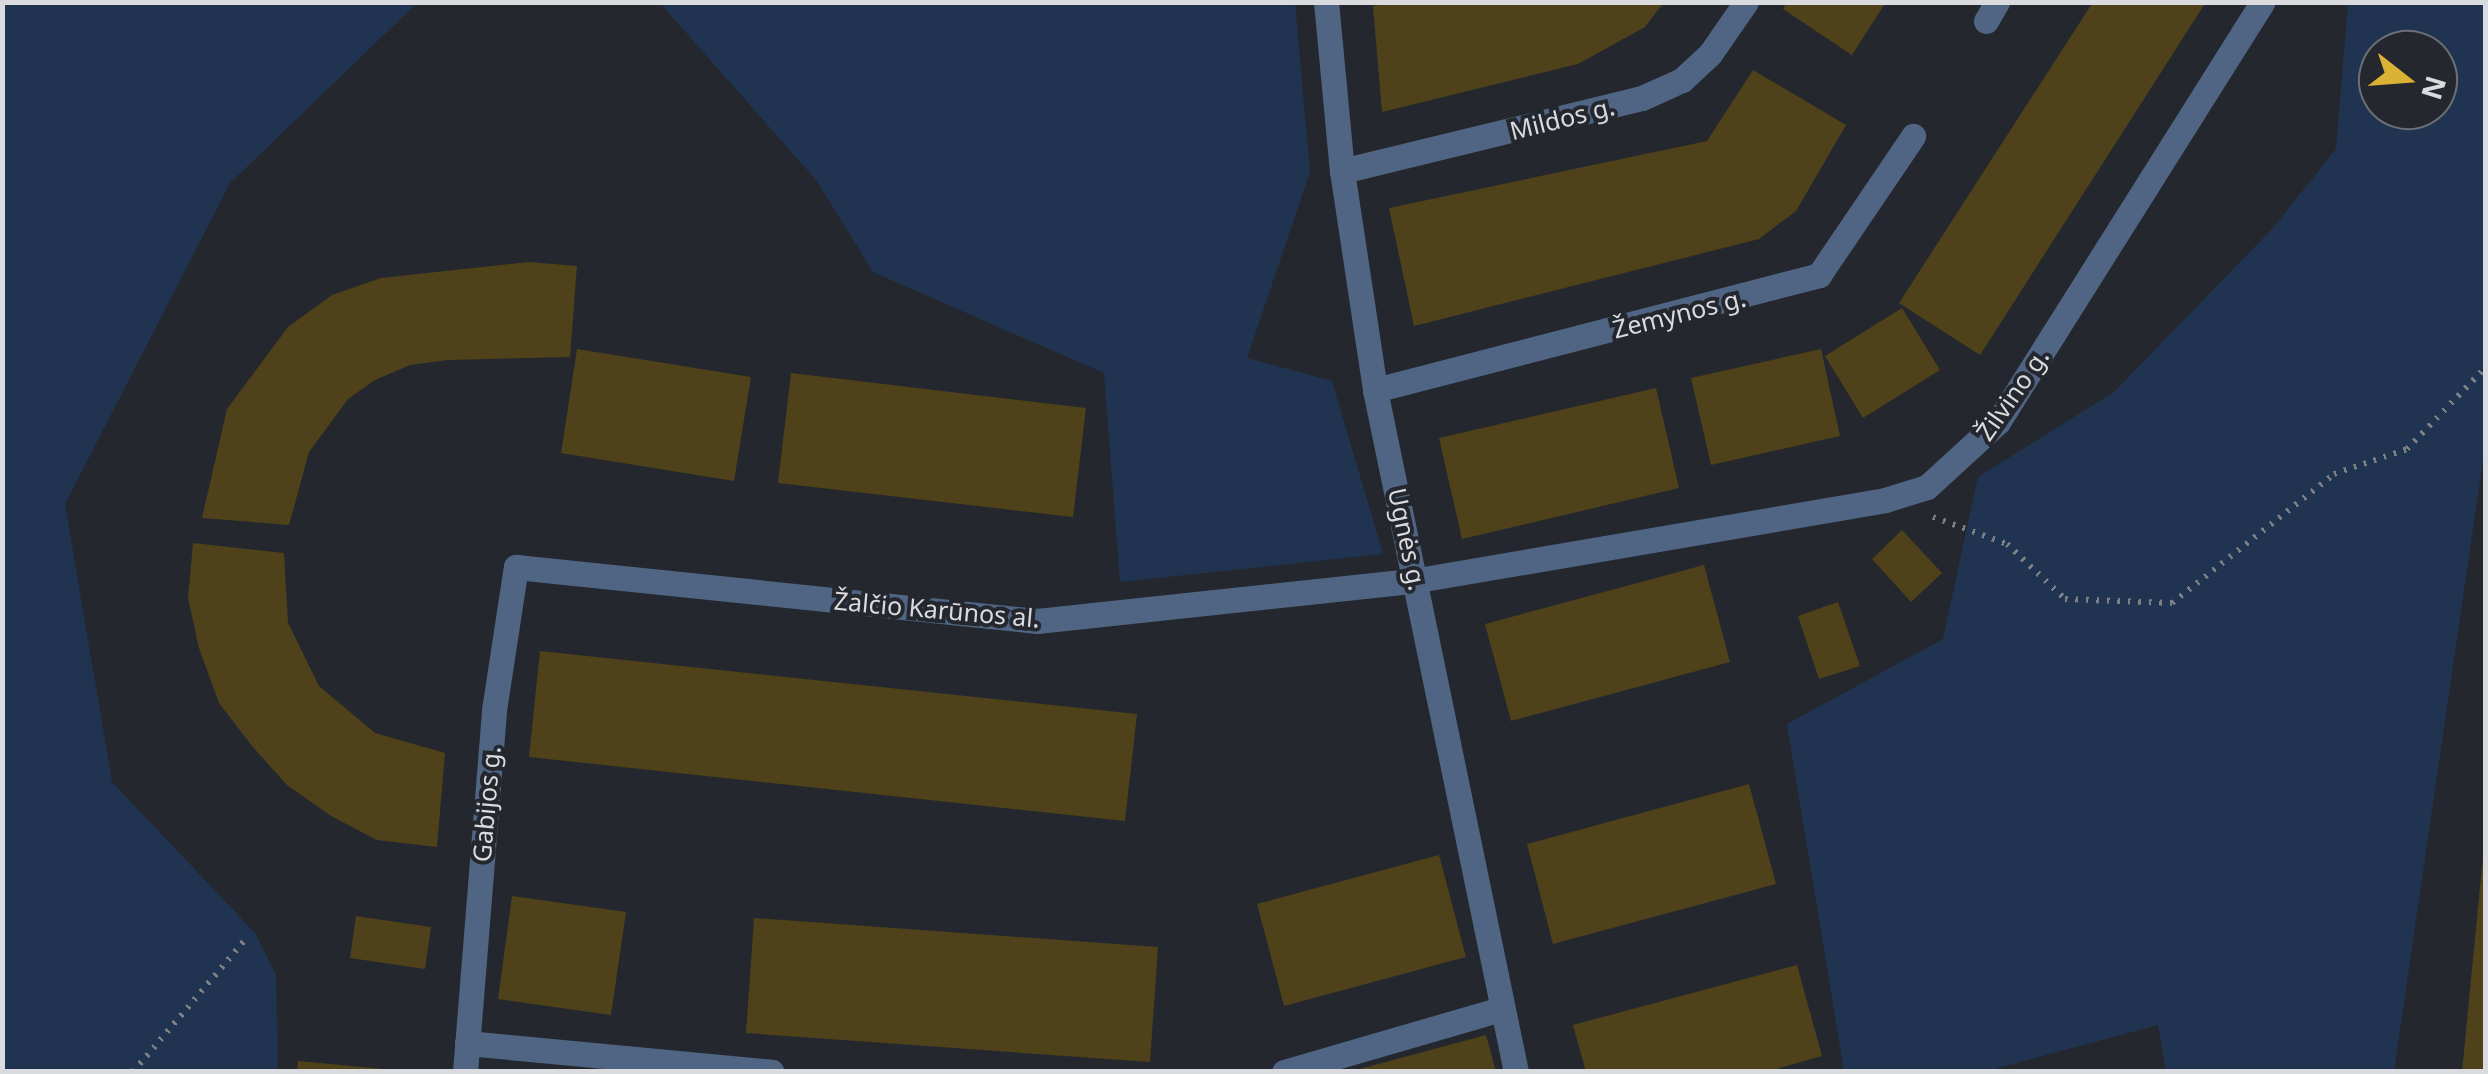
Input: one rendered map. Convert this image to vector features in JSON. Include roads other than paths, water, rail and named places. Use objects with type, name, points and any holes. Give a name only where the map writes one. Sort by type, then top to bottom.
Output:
[{"type":"street","name":"Ugnės g.","points":[[1326,2],[1342,172],[1375,390],[1418,580],[1500,1009],[1516,1072]]},
{"type":"street","name":"Mildos g.","points":[[1342,172],[1642,98],[1682,80],[1710,54],[1746,2]]},
{"type":"street","name":"Žilvino g.","points":[[1418,580],[1885,500],[1927,487],[1998,422],[2262,2]]},
{"type":"street","name":"Žemynos g.","points":[[1375,390],[1819,275],[1913,136]]},
{"type":"street","name":"Žalčio Karūnos al.","points":[[516,567],[1038,620],[1418,580]]},
{"type":"street","name":"Gabijos g.","points":[[465,1072],[494,710],[516,567]]},
{"type":"street","points":[[1284,1072],[1500,1009]]},
{"type":"street","points":[[468,1043],[772,1072]]}]
